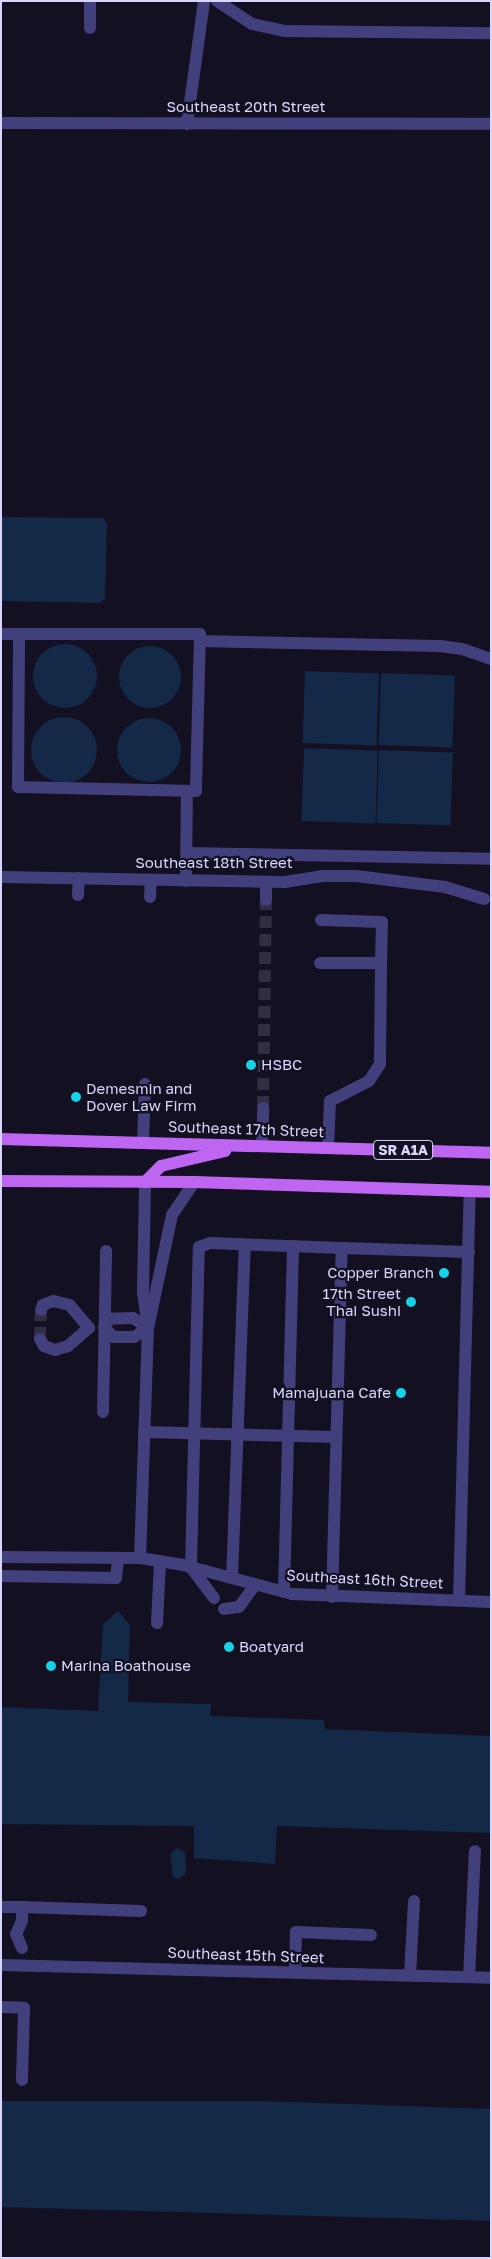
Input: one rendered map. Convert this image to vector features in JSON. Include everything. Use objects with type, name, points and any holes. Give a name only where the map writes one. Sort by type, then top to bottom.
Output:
[{"type":"main road","name":"Southeast 17th Street","points":[[1,1139],[491,1153]]},
{"type":"main road","points":[[146,1182],[161,1166],[178,1160],[256,1146]]},
{"type":"main road","points":[[1,1181],[194,1182],[491,1192]]},
{"type":"street","points":[[90,1],[90,28]]},
{"type":"street","points":[[188,124],[204,1]]},
{"type":"street","points":[[217,1],[252,24],[284,31],[491,33]]},
{"type":"street","name":"Southeast 20th Street","points":[[1,122],[491,124]]},
{"type":"street","points":[[1,634],[19,634],[200,634],[196,792],[18,787],[19,634]]},
{"type":"street","points":[[200,641],[440,646],[462,648],[491,659]]},
{"type":"street","points":[[186,881],[187,791]]},
{"type":"street","points":[[187,853],[491,859]]},
{"type":"street","name":"Southeast 18th Street","points":[[1,877],[266,882],[356,876],[445,887],[484,898]]},
{"type":"street","points":[[78,895],[79,878]]},
{"type":"street","points":[[150,897],[151,880]]},
{"type":"street","points":[[266,882],[266,900]]},
{"type":"street","points":[[321,920],[382,922],[380,1064],[369,1081],[330,1101],[328,1148]]},
{"type":"street","points":[[320,963],[381,963]]},
{"type":"street","points":[[143,1143],[145,1084]]},
{"type":"street","points":[[256,1146],[263,1108]]},
{"type":"street","points":[[146,1182],[143,1291],[148,1328]]},
{"type":"street","points":[[140,1558],[148,1328],[172,1214],[194,1182]]},
{"type":"street","points":[[459,1600],[470,1192]]},
{"type":"street","points":[[214,1598],[191,1567],[199,1247],[210,1244],[469,1252]]},
{"type":"street","points":[[232,1578],[245,1245]]},
{"type":"street","points":[[284,1592],[293,1246]]},
{"type":"street","points":[[332,1597],[342,1248]]},
{"type":"street","points":[[103,1412],[106,1252]]},
{"type":"street","points":[[41,1310],[42,1305],[53,1300],[70,1305],[89,1328]]},
{"type":"street","points":[[104,1328],[109,1319],[133,1318],[148,1328]]},
{"type":"street","points":[[40,1339],[44,1346],[56,1350],[68,1346],[89,1328],[104,1328],[114,1338],[134,1337],[148,1328]]},
{"type":"street","points":[[144,1432],[336,1437]]},
{"type":"street","name":"Southeast 16th Street","points":[[1,1557],[140,1558],[191,1567],[284,1592],[332,1597],[491,1602]]},
{"type":"street","points":[[1,1576],[116,1578],[118,1558]]},
{"type":"street","points":[[157,1624],[160,1562]]},
{"type":"street","points":[[224,1609],[239,1607],[255,1585]]},
{"type":"street","points":[[469,1977],[475,1850]]},
{"type":"street","points":[[410,1975],[414,1901]]},
{"type":"street","points":[[1,1907],[141,1911]]},
{"type":"street","points":[[22,1907],[22,1921],[16,1934],[22,1948],[22,1965]]},
{"type":"street","points":[[295,1972],[296,1932],[371,1935]]},
{"type":"street","name":"Southeast 15th Street","points":[[1,1965],[491,1978]]},
{"type":"street","points":[[1,2007],[24,2008],[22,2080]]},
{"type":"water","points":[[1,517],[103,518],[107,523],[105,599],[100,603],[1,601]]},
{"type":"water","points":[[59,644],[71,644],[88,653],[95,664],[97,676],[95,688],[88,699],[71,708],[59,708],[47,703],[38,694],[33,682],[33,670],[38,658],[47,649]]},
{"type":"water","points":[[150,646],[162,648],[172,655],[179,665],[181,677],[179,689],[172,699],[162,706],[150,708],[138,706],[128,699],[121,689],[119,677],[121,665],[128,655],[138,648]]},
{"type":"water","points":[[305,671],[379,674],[376,746],[302,743]]},
{"type":"water","points":[[381,673],[455,676],[452,748],[378,745]]},
{"type":"water","points":[[64,717],[77,720],[87,727],[94,737],[97,750],[94,763],[87,773],[77,780],[64,783],[51,780],[41,773],[34,763],[31,750],[34,737],[41,727],[51,720]]},
{"type":"water","points":[[149,718],[161,721],[172,727],[178,738],[181,750],[178,762],[172,773],[161,779],[149,782],[137,779],[126,773],[120,762],[117,750],[120,738],[126,727],[137,721]]},
{"type":"water","points":[[304,748],[378,751],[375,824],[301,821]]},
{"type":"water","points":[[379,750],[453,753],[450,826],[376,823]]},
{"type":"water","points":[[118,1611],[130,1625],[128,1702],[211,1704],[210,1716],[324,1720],[325,1729],[491,1736],[491,1833],[277,1826],[275,1864],[194,1858],[194,1826],[1,1824],[1,1707],[98,1711],[103,1624]]},
{"type":"water","points":[[176,1848],[185,1852],[186,1873],[179,1879],[173,1877],[170,1855]]},
{"type":"water","points":[[1,2101],[260,2101],[491,2109],[491,2221],[1,2207]]},
{"type":"tunnel","points":[[263,1108],[266,900]]},
{"type":"tunnel","points":[[40,1339],[41,1310]]},
{"type":"place","name":"HSBC","points":[[251,1065]]},
{"type":"place","name":"Demesmin and Dover Law Firm","points":[[76,1097]]},
{"type":"place","name":"Copper Branch","points":[[444,1273]]},
{"type":"place","name":"17th Street Thai Sushi","points":[[411,1302]]},
{"type":"place","name":"Mamajuana Cafe","points":[[401,1393]]},
{"type":"place","name":"Boatyard","points":[[229,1647]]},
{"type":"place","name":"Marina Boathouse","points":[[51,1666]]}]
